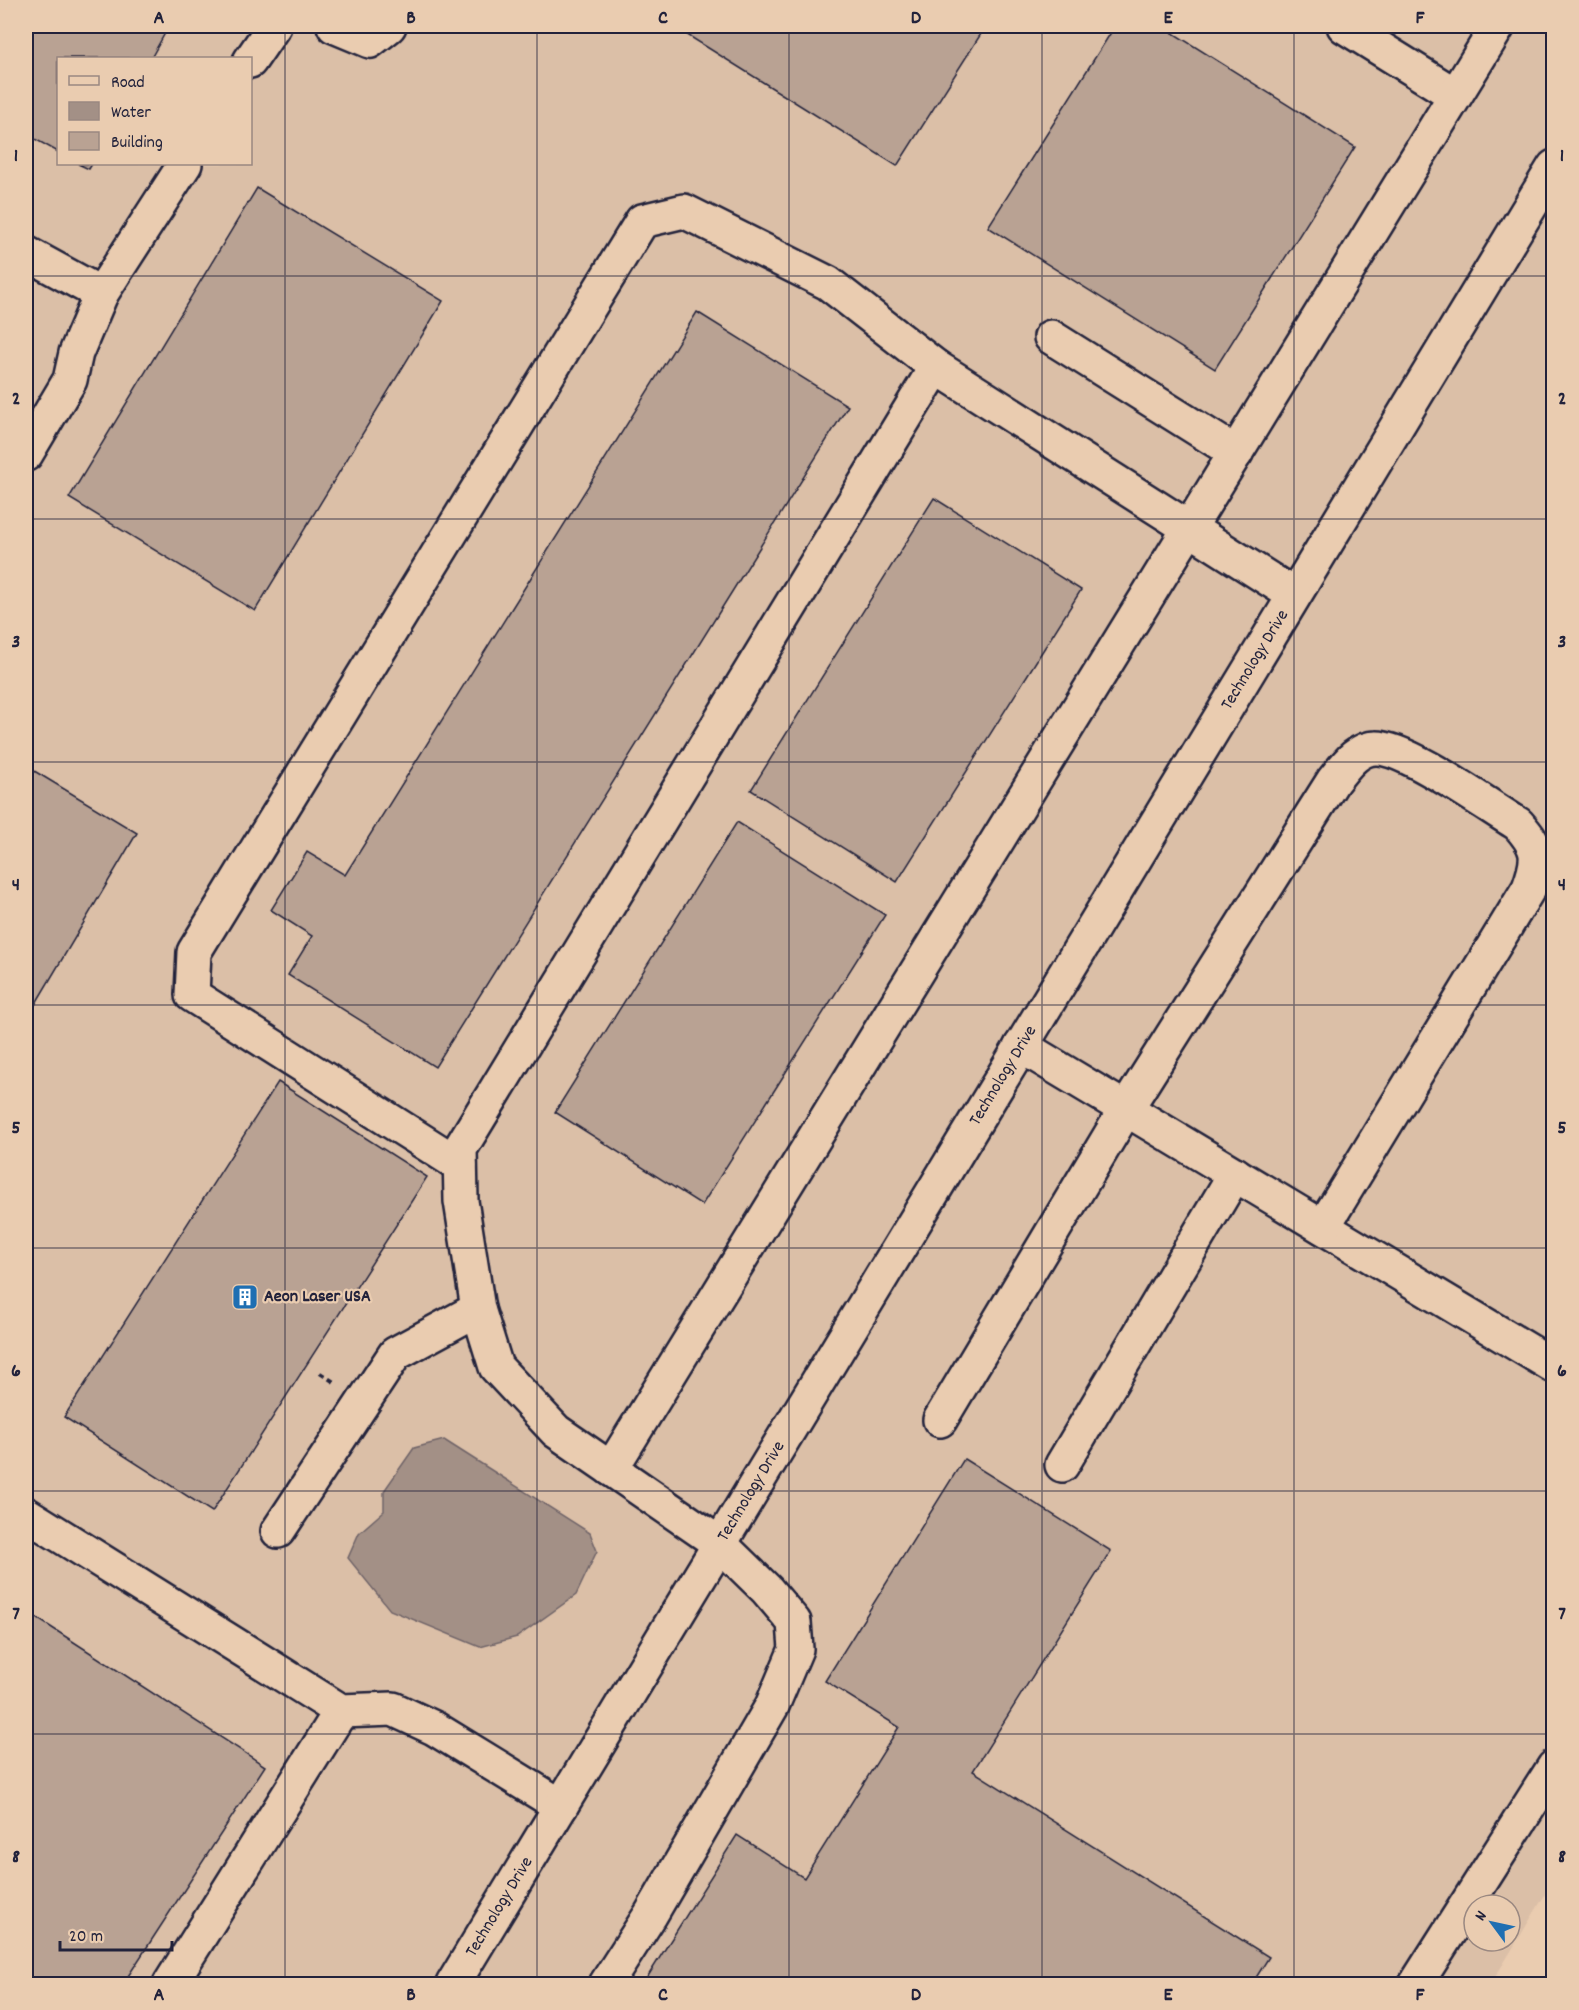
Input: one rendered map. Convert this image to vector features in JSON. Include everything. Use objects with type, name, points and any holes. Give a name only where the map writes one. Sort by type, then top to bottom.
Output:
[{"type":"street","points":[[252,58],[274,26]]},
{"type":"street","points":[[334,26],[370,41],[389,26]]},
{"type":"street","points":[[1344,26],[1455,95]]},
{"type":"street","points":[[611,1469],[1498,26]]},
{"type":"street","points":[[26,454],[70,380],[76,353],[101,294],[184,165]]},
{"type":"street","name":"Technology Drive","points":[[453,1984],[1294,595],[1544,205],[1554,167]]},
{"type":"street","points":[[460,1165],[192,995],[194,952],[642,221],[684,211],[828,283],[936,367],[1294,595]]},
{"type":"street","points":[[26,253],[101,294]]},
{"type":"street","points":[[1051,337],[1236,453]]},
{"type":"street","points":[[606,1984],[651,1914],[772,1706],[796,1649],[794,1622],[767,1590],[720,1544],[555,1431],[496,1367],[478,1309],[462,1201],[460,1149],[936,367]]},
{"type":"street","points":[[940,1420],[1126,1109],[1333,781],[1356,754],[1374,748],[1399,752],[1518,824],[1532,841],[1538,863],[1529,888],[1323,1227]]},
{"type":"street","points":[[1021,1046],[1554,1366]]},
{"type":"street","points":[[1062,1465],[1235,1174]]},
{"type":"street","points":[[278,1531],[395,1354],[478,1309]]},
{"type":"street","points":[[26,1514],[341,1711],[393,1709],[434,1728],[561,1806]]},
{"type":"street","points":[[170,1984],[341,1711]]},
{"type":"street","points":[[1416,1984],[1554,1767]]},
{"type":"shaded area","points":[[26,26],[1553,26],[1554,1880],[1522,1933],[1522,1893],[1462,1893],[1462,1953],[1510,1953],[1491,1984],[26,1984]]},
{"type":"water","points":[[444,1440],[590,1533],[597,1551],[576,1595],[517,1637],[480,1647],[390,1610],[348,1558],[359,1533],[384,1511],[384,1491],[414,1448]]},
{"type":"building","points":[[26,26],[169,26],[152,57],[57,57],[57,151],[26,134]]},
{"type":"building","points":[[673,26],[986,26],[897,166]]},
{"type":"building","points":[[1115,26],[1162,26],[1355,147],[1215,369],[988,227]]},
{"type":"building","points":[[257,188],[443,301],[255,611],[69,498]]},
{"type":"building","points":[[697,312],[848,406],[435,1067],[288,975],[312,936],[271,910],[307,852],[345,875]]},
{"type":"building","points":[[934,498],[1081,590],[897,882],[751,790]]},
{"type":"building","points":[[26,766],[137,833],[26,1020]]},
{"type":"building","points":[[737,822],[885,915],[702,1205],[555,1112]]},
{"type":"building","name":"Aeon Laser USA","points":[[278,1082],[427,1177],[212,1512],[64,1417]]},
{"type":"building","points":[[964,1459],[1111,1551],[973,1771],[1269,1957],[1252,1984],[643,1984],[737,1835],[804,1878],[899,1727],[825,1681]]},
{"type":"building","points":[[26,1611],[265,1766],[123,1984],[31,1984],[26,1981]]},
{"type":"place","name":"Aeon Laser USA","points":[[245,1297]]}]
